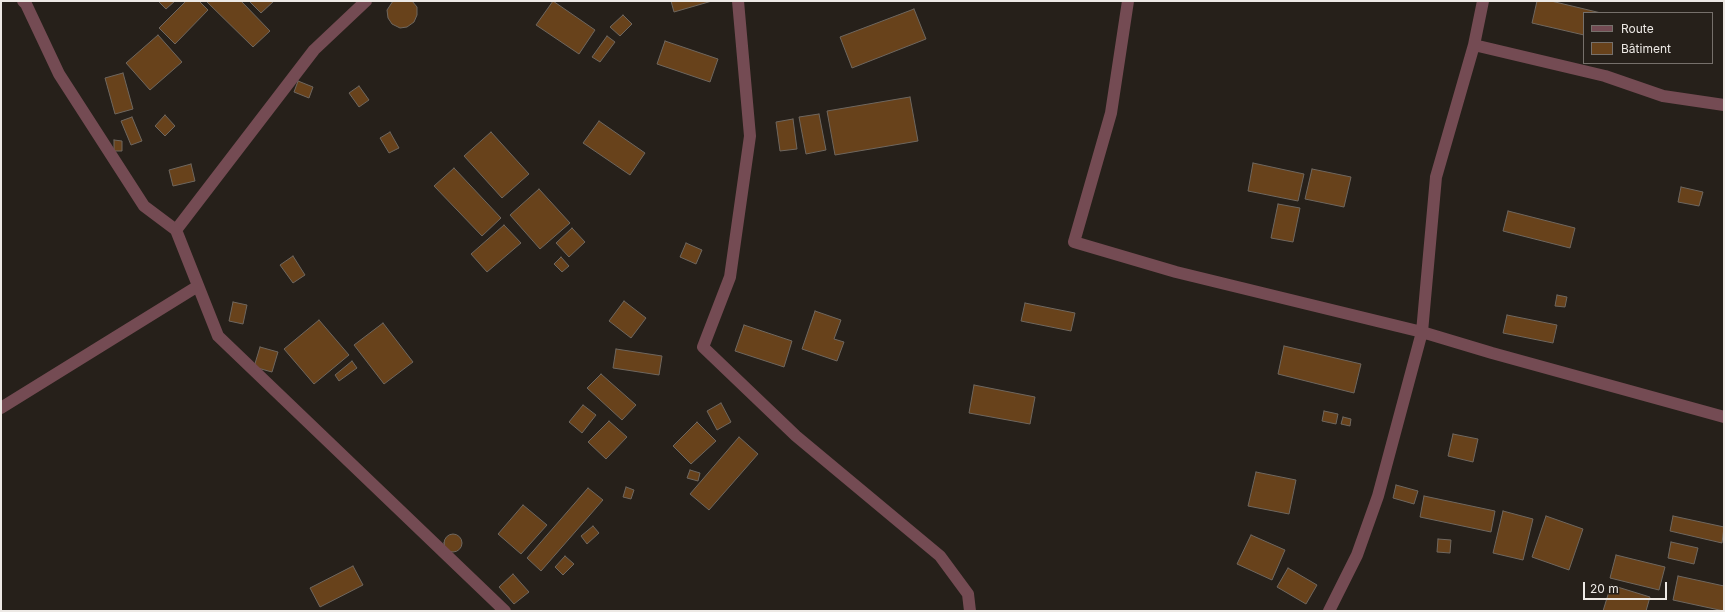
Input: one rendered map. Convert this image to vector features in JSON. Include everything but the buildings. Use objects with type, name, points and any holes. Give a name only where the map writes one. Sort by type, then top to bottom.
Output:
[{"type":"street","points":[[176,230],[314,50],[366,1]]},
{"type":"street","points":[[738,1],[750,136],[730,277],[703,347],[796,436],[940,556],[968,594],[970,611]]},
{"type":"street","points":[[1128,1],[1111,113],[1074,242],[1176,272],[1422,332],[1492,353],[1724,417]]},
{"type":"street","points":[[1329,611],[1357,555],[1378,496],[1422,332],[1436,177],[1474,45],[1483,1]]},
{"type":"street","points":[[26,2],[60,74],[144,206],[176,230],[218,336],[505,611]]},
{"type":"street","points":[[1474,45],[1605,76],[1663,96],[1724,105]]},
{"type":"street","points":[[1,408],[198,286]]}]
